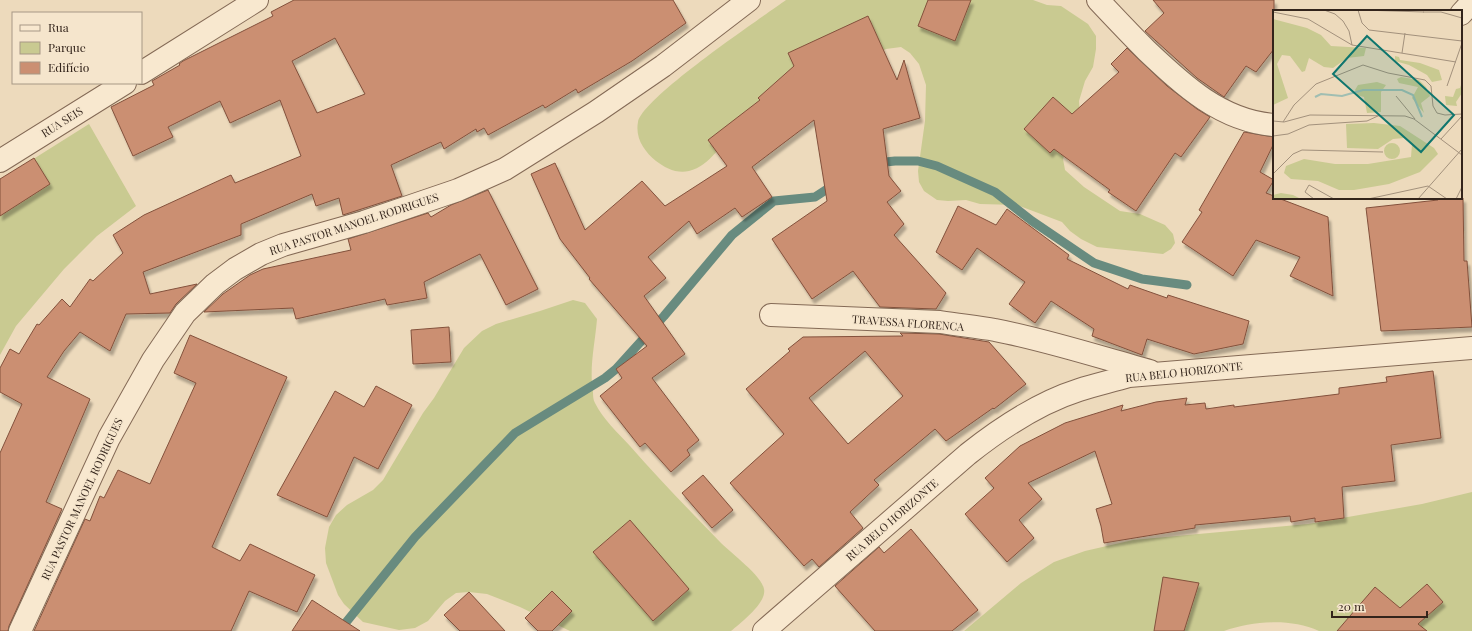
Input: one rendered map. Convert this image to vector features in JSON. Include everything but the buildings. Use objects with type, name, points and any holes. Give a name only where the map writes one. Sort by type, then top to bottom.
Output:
[{"type":"street","points":[[142,72],[257,0]]},
{"type":"street","name":"RUA PASTOR MANOEL RODRIGUES","points":[[20,631],[109,438],[149,367],[172,331],[185,313],[215,284],[234,269],[261,254],[283,245],[364,222],[451,193],[505,169],[596,112],[663,66],[749,0]]},
{"type":"street","points":[[1098,0],[1153,57],[1180,82],[1202,99],[1222,111],[1256,122],[1273,125]]},
{"type":"street","points":[[1462,13],[1472,2]]},
{"type":"street","name":"RUA SEIS","points":[[0,161],[123,84]]},
{"type":"street","name":"TRAVESSA FLORENCA","points":[[771,315],[940,322],[996,331],[1159,373]]},
{"type":"street","name":"RUA BELO HORIZONTE","points":[[769,628],[968,454],[997,431],[1021,416],[1050,401],[1078,390],[1129,376],[1472,348]]},
{"type":"green space","points":[[786,0],[1033,0],[1047,5],[1061,6],[1088,24],[1096,36],[1096,49],[1093,67],[1085,81],[1079,101],[1080,114],[1063,159],[1065,170],[1084,187],[1120,211],[1140,214],[1165,225],[1173,234],[1175,243],[1171,249],[1163,254],[1097,247],[1081,239],[1070,231],[1062,222],[1017,205],[980,204],[966,200],[937,200],[924,191],[919,182],[918,171],[925,121],[926,85],[919,64],[910,53],[901,47],[886,49],[870,56],[740,123],[716,153],[697,168],[680,172],[667,168],[656,161],[644,148],[639,139],[637,128],[638,122],[645,110],[680,77],[704,58]]},
{"type":"green space","points":[[89,124],[136,206],[97,236],[64,269],[16,326],[0,355],[0,180]]},
{"type":"green space","points":[[573,300],[585,303],[597,319],[592,383],[593,399],[598,409],[611,426],[675,495],[721,543],[758,578],[764,589],[764,594],[761,600],[752,612],[731,631],[570,631],[520,607],[487,594],[469,592],[456,593],[445,601],[428,621],[415,628],[399,630],[363,622],[344,604],[338,595],[326,563],[325,548],[329,527],[336,515],[347,505],[373,490],[383,480],[464,348],[482,331],[496,324]]},
{"type":"green space","points":[[1472,492],[1472,631],[1319,631],[1296,624],[1272,622],[1247,625],[1224,631],[964,631],[1021,583],[1054,562],[1085,551],[1133,540],[1308,524],[1422,504]]},
{"type":"waterway","points":[[876,163],[918,161],[937,166],[995,192],[1032,221],[1094,263],[1142,279],[1187,285]]},
{"type":"waterway","points":[[339,631],[415,537],[515,433],[605,378],[616,369],[664,316],[732,235],[774,201],[815,197],[835,184]]}]
